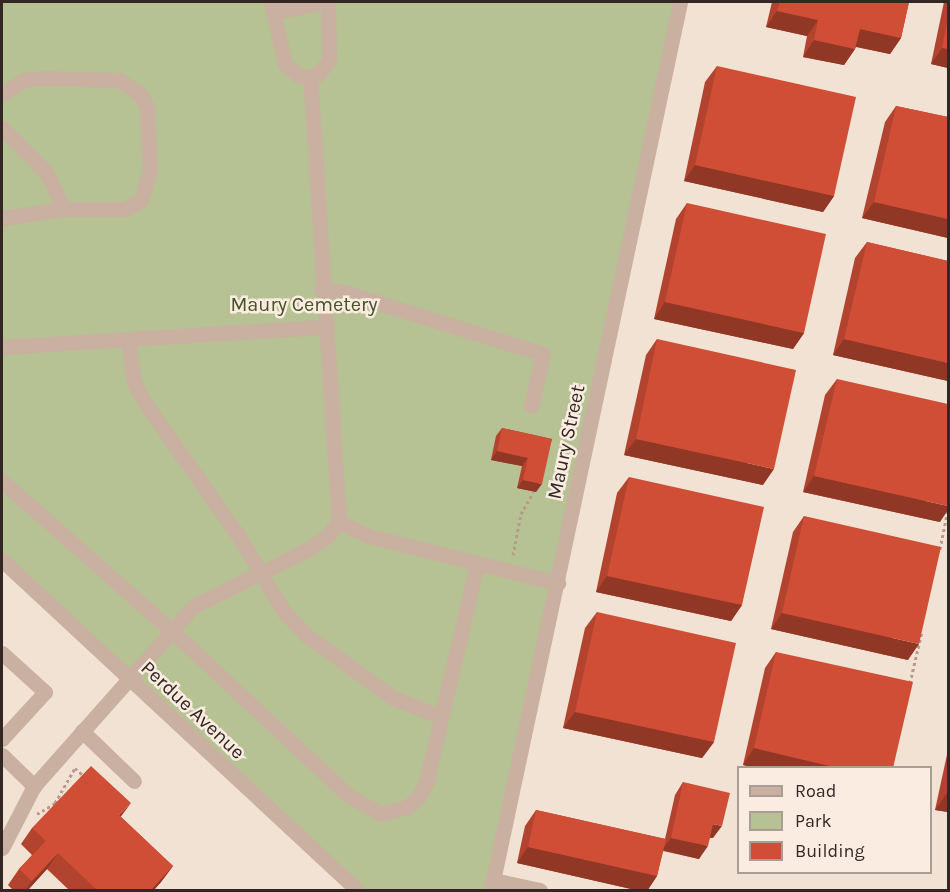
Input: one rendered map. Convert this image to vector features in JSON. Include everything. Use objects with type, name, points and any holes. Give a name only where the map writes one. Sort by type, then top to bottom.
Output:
[{"type":"street","points":[[328,2],[329,59],[319,74],[310,77],[298,75],[285,63],[273,7],[328,2]]},
{"type":"street","name":"Maury Street","points":[[492,885],[680,2]]},
{"type":"street","points":[[2,848],[34,786],[194,606],[307,550],[326,537],[339,522],[321,290],[310,77]]},
{"type":"street","points":[[2,94],[24,80],[42,78],[119,80],[141,95],[147,108],[150,169],[141,200],[126,209],[64,209],[2,218]]},
{"type":"street","points":[[2,128],[46,172],[64,209]]},
{"type":"street","points":[[321,290],[344,292],[543,354],[531,406]]},
{"type":"street","points":[[2,347],[324,327]]},
{"type":"street","points":[[128,340],[134,382],[142,400],[238,535],[270,594],[305,634],[393,698],[441,717]]},
{"type":"street","points":[[2,481],[172,631],[349,796],[381,814],[395,812],[418,798],[426,783],[477,564]]},
{"type":"street","points":[[339,522],[369,536],[558,583]]},
{"type":"street","name":"Perdue Avenue","points":[[2,560],[357,891]]},
{"type":"street","points":[[2,652],[45,692],[2,739]]},
{"type":"street","points":[[82,731],[134,781]]},
{"type":"street","points":[[2,755],[34,786]]},
{"type":"street","points":[[492,885],[540,891]]},
{"type":"path","points":[[512,560],[522,514],[533,492]]},
{"type":"path","points":[[939,554],[948,509]]},
{"type":"path","points":[[909,689],[924,622]]},
{"type":"path","points":[[28,818],[51,808],[75,768],[92,782]]},
{"type":"green space","name":"Maury Cemetery","points":[[2,2],[678,2],[489,890],[348,890],[2,562]]},
{"type":"building","points":[[780,2],[909,2],[901,38],[860,29],[855,49],[814,40],[818,20],[777,11]]},
{"type":"building","points":[[948,17],[948,49],[942,48]]},
{"type":"building","points":[[717,66],[856,97],[834,196],[695,165]]},
{"type":"building","points":[[896,106],[948,117],[948,219],[874,202]]},
{"type":"building","points":[[687,203],[826,234],[804,333],[665,302]]},
{"type":"building","points":[[867,242],[948,261],[948,363],[844,339]]},
{"type":"building","points":[[657,339],[796,370],[774,469],[636,439]]},
{"type":"building","points":[[837,379],[948,404],[948,506],[814,476]]},
{"type":"building","points":[[502,428],[552,439],[542,484],[523,480],[528,458],[497,451]]},
{"type":"building","points":[[629,477],[764,507],[742,605],[607,576]]},
{"type":"building","points":[[804,516],[941,547],[919,644],[782,613]]},
{"type":"building","points":[[597,612],[736,643],[714,742],[575,712]]},
{"type":"building","points":[[776,652],[913,682],[893,766],[830,766],[754,748]]},
{"type":"building","points":[[91,766],[131,803],[119,815],[173,866],[150,891],[98,891],[58,853],[32,881],[19,869],[46,841],[32,828]]},
{"type":"building","points":[[683,782],[730,793],[722,826],[713,824],[708,846],[671,838]]},
{"type":"building","points":[[536,810],[666,839],[657,876],[528,847]]}]
